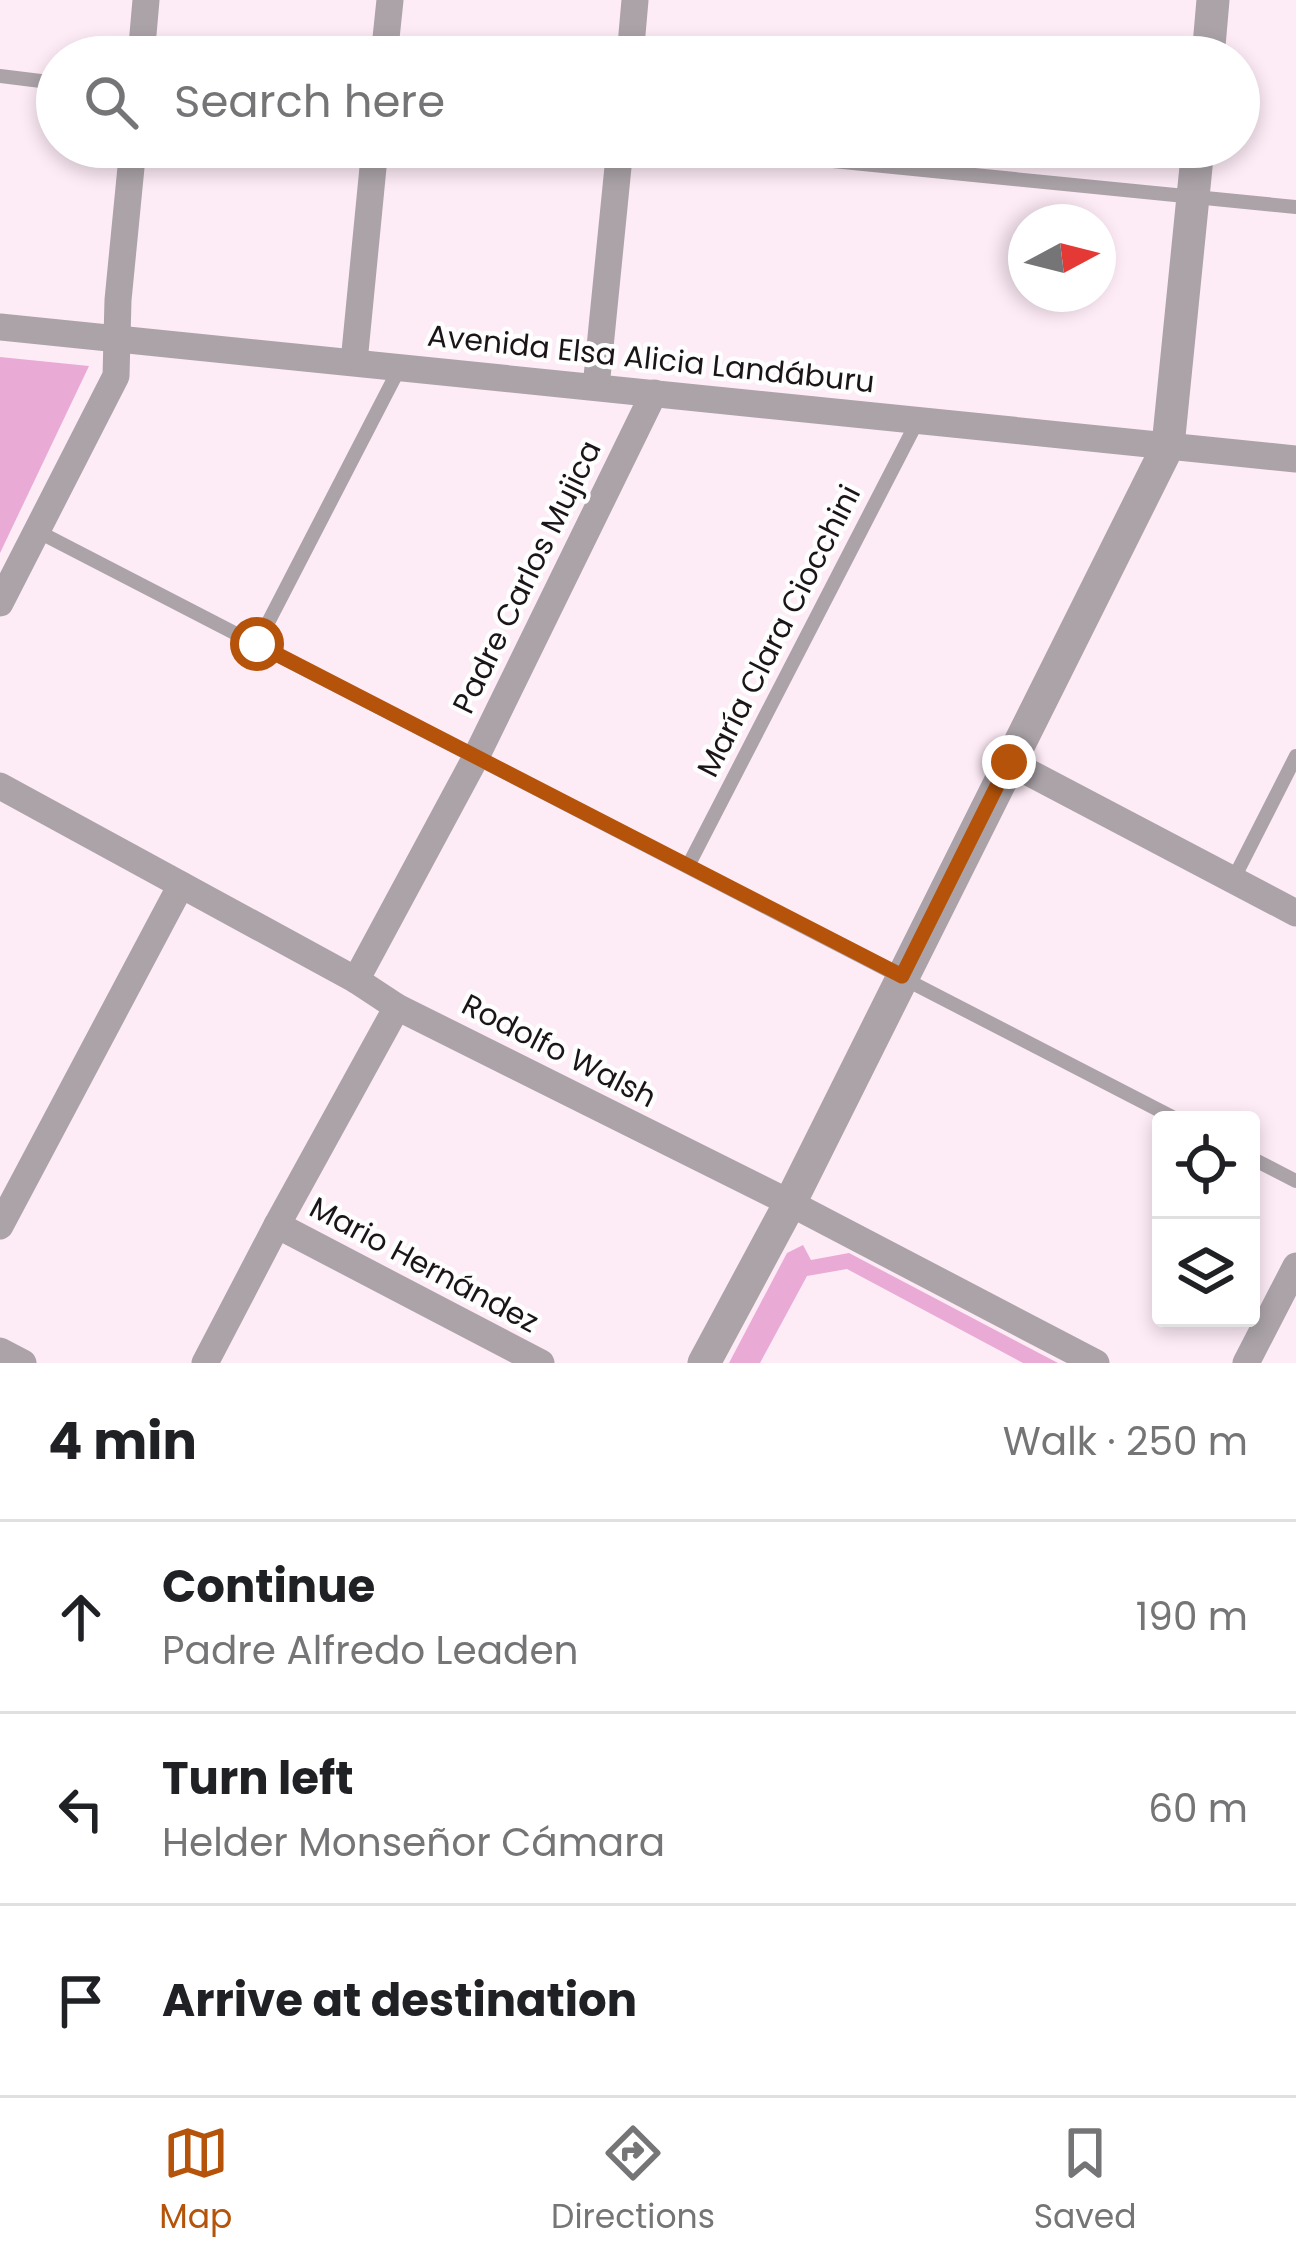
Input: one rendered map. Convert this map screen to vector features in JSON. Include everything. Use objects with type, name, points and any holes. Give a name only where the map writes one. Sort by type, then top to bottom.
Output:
[{"type":"street","points":[[143,36],[146,0]]},
{"type":"street","points":[[386,36],[390,0]]},
{"type":"street","points":[[631,36],[635,0]]},
{"type":"street","points":[[1210,36],[1213,0]]},
{"type":"street","points":[[0,604],[116,376],[131,168]]},
{"type":"street","points":[[354,362],[373,168]]},
{"type":"street","points":[[596,387],[618,168]]},
{"type":"street","points":[[704,1363],[790,1203],[1168,446],[1196,168]]},
{"type":"street","name":"Avenida Elsa Alicia Landáburu","points":[[0,326],[1296,459]]},
{"type":"street","name":"Padre Carlos Mujica","points":[[356,980],[476,757],[654,393]]},
{"type":"street","points":[[1009,762],[1296,913]]},
{"type":"street","name":"Rodolfo Walsh","points":[[0,786],[397,1006],[1096,1363]]},
{"type":"street","points":[[0,1226],[181,885]]},
{"type":"street","points":[[205,1363],[397,1006]]},
{"type":"street","name":"Mario Hernández","points":[[277,1226],[541,1363]]},
{"type":"street","points":[[1246,1363],[1296,1266]]},
{"type":"street","points":[[0,1352],[23,1363]]},
{"type":"lane","points":[[0,76],[36,80]]},
{"type":"lane","points":[[907,168],[1296,207]]},
{"type":"lane","points":[[257,644],[400,367]]},
{"type":"lane","name":"María Clara Ciocchini","points":[[688,866],[918,420]]},
{"type":"lane","points":[[37,531],[1161,1111]]},
{"type":"lane","points":[[1233,880],[1296,756]]},
{"type":"lane","points":[[1260,1163],[1296,1181]]},
{"type":"shaded area","points":[[0,357],[89,366],[0,553]]},
{"type":"shaded area","points":[[803,1245],[811,1260],[849,1253],[1058,1363],[1023,1363],[847,1269],[807,1276],[760,1363],[729,1363],[787,1253]]},
{"type":"route","points":[[257,644],[902,976],[1009,762]]}]
